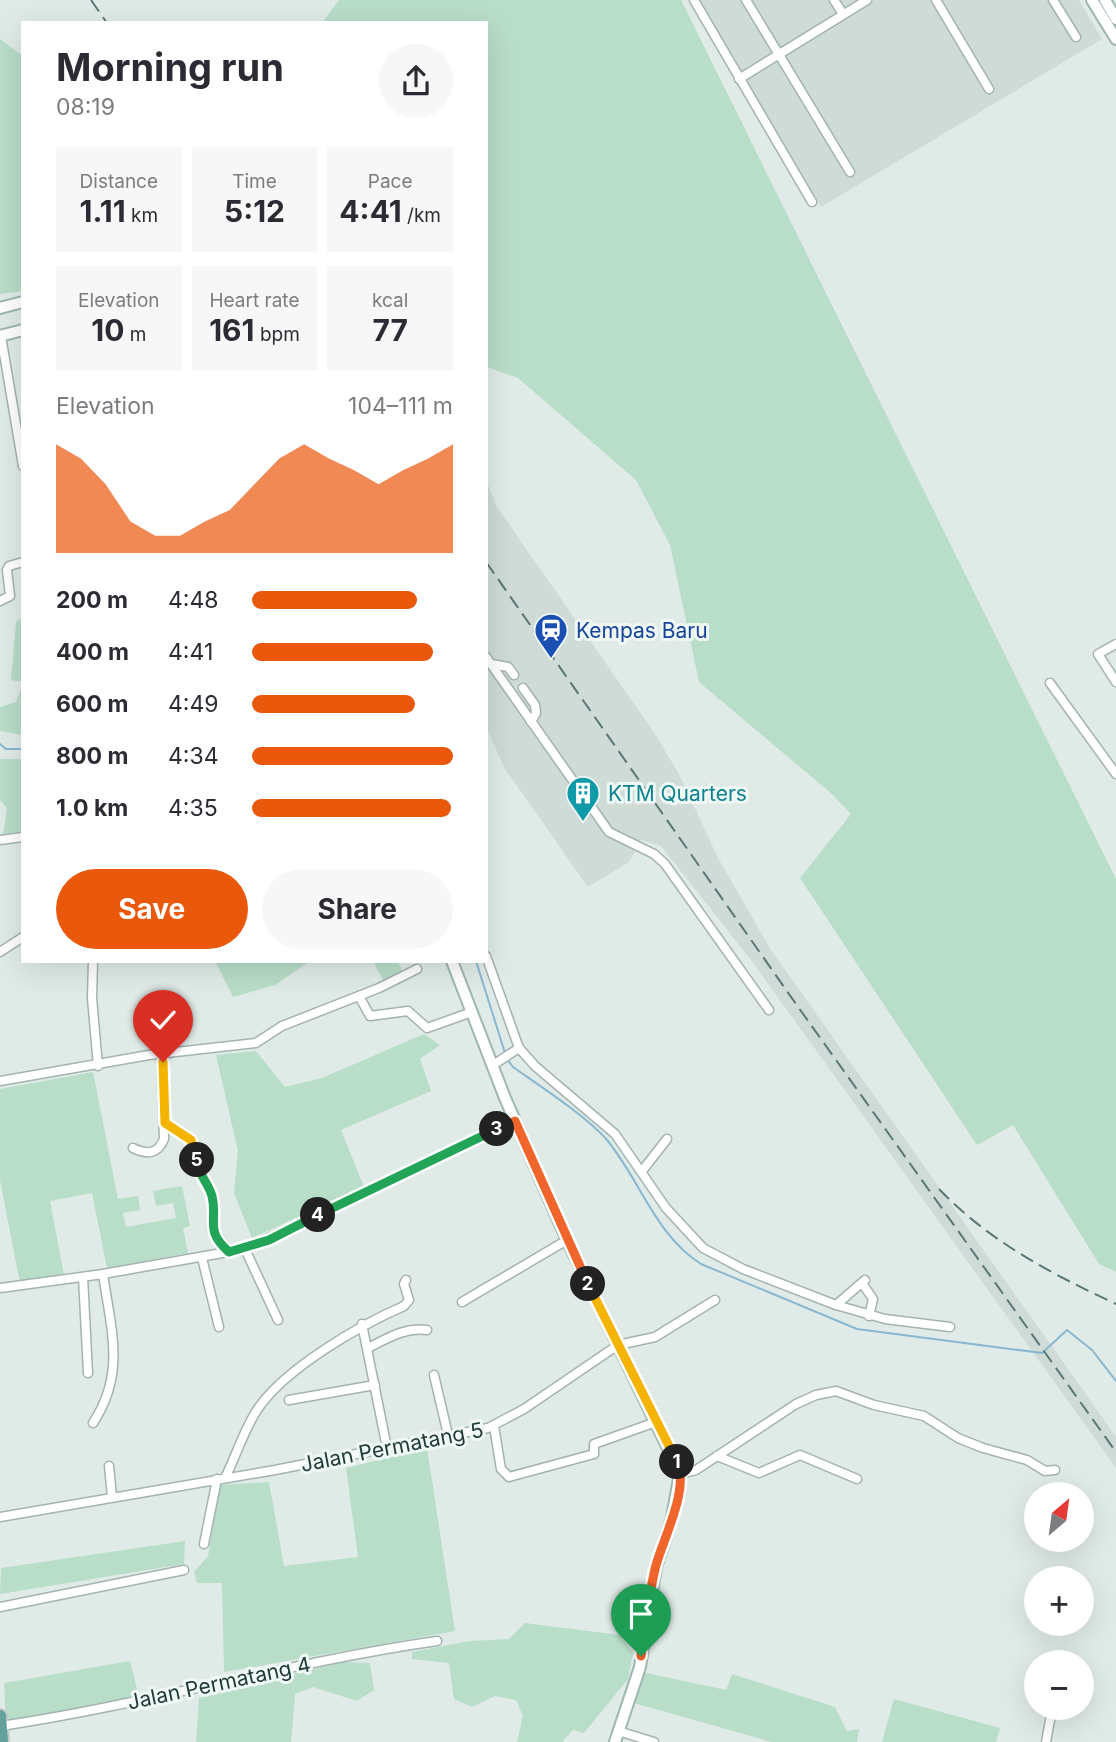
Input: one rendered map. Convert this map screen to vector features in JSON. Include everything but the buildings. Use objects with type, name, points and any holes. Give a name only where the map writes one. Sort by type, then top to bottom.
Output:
[{"type":"main road","points":[[1,1721],[2,1742]]},
{"type":"street","points":[[694,0],[811,202]]},
{"type":"street","points":[[746,0],[850,172]]},
{"type":"street","points":[[834,0],[843,14]]},
{"type":"street","points":[[738,79],[867,0]]},
{"type":"street","points":[[936,0],[989,89]]},
{"type":"street","points":[[1053,0],[1076,37]]},
{"type":"street","points":[[1092,0],[1116,39]]},
{"type":"street","points":[[1105,0],[1116,19]]},
{"type":"street","points":[[0,308],[21,303]]},
{"type":"street","points":[[21,331],[1,336],[21,454]]},
{"type":"street","points":[[0,601],[10,596],[7,570],[9,566],[21,563]]},
{"type":"street","points":[[1116,644],[1098,654],[1116,682]]},
{"type":"street","points":[[489,660],[508,667],[513,675]]},
{"type":"street","points":[[489,660],[609,832],[654,854],[665,864],[769,1010]]},
{"type":"street","points":[[1050,683],[1116,774]]},
{"type":"street","points":[[523,688],[535,705],[536,713],[531,722]]},
{"type":"street","points":[[0,840],[21,837]]},
{"type":"street","points":[[0,952],[21,938]]},
{"type":"street","points":[[488,962],[517,1049],[615,1134],[673,1216],[703,1248],[743,1269],[836,1305],[869,1315],[950,1327]]},
{"type":"street","points":[[93,963],[92,998],[98,1066]]},
{"type":"street","points":[[453,963],[496,1063],[515,1121],[566,1240],[680,1474],[672,1518],[656,1567],[639,1667],[617,1736],[654,1742]]},
{"type":"street","points":[[0,1081],[161,1054],[256,1043],[282,1026],[359,996],[417,969]]},
{"type":"street","points":[[359,996],[370,1016],[408,1011],[427,1028],[472,1012]]},
{"type":"street","points":[[496,1063],[517,1049]]},
{"type":"street","points":[[133,1148],[149,1153],[157,1151],[164,1139],[161,1054]]},
{"type":"street","points":[[0,1288],[103,1274],[245,1249],[515,1121]]},
{"type":"street","points":[[165,1123],[191,1140],[199,1173],[208,1185],[213,1200],[212,1229],[229,1252]]},
{"type":"street","points":[[642,1171],[667,1139]]},
{"type":"street","points":[[462,1302],[566,1240]]},
{"type":"street","points":[[245,1249],[278,1320]]},
{"type":"street","points":[[202,1258],[219,1327]]},
{"type":"street","points":[[93,1423],[107,1398],[114,1376],[115,1358],[103,1274]]},
{"type":"street","points":[[83,1277],[88,1373]]},
{"type":"street","points":[[204,1544],[221,1479],[256,1411],[274,1390],[362,1324],[404,1306],[409,1300],[404,1284],[406,1280]]},
{"type":"street","points":[[836,1305],[863,1282],[873,1299],[869,1315]]},
{"type":"street","points":[[618,1345],[654,1337],[715,1300]]},
{"type":"street","points":[[362,1324],[387,1448]]},
{"type":"street","points":[[368,1348],[414,1328],[427,1330]]},
{"type":"street","name":"Jalan Permatang 5","points":[[112,1497],[221,1479],[494,1426],[524,1409],[618,1345]]},
{"type":"street","points":[[434,1375],[448,1435]]},
{"type":"street","points":[[289,1400],[375,1385]]},
{"type":"street","points":[[680,1474],[692,1472],[717,1457],[796,1404],[816,1395],[836,1391],[874,1405],[924,1416],[977,1446],[1027,1460],[1045,1471],[1055,1470]]},
{"type":"street","points":[[494,1426],[501,1469],[509,1477],[594,1454],[592,1447],[597,1443],[656,1422]]},
{"type":"street","points":[[717,1457],[760,1473],[800,1455],[857,1479]]},
{"type":"street","points":[[0,1517],[112,1497],[109,1466]]},
{"type":"street","points":[[0,1607],[184,1570]]},
{"type":"street","name":"Jalan Permatang 4","points":[[1,1721],[176,1694],[371,1650],[437,1641]]},
{"type":"street","points":[[1046,1742],[1050,1720]]},
{"type":"shaded area","points":[[699,0],[1079,0],[1102,39],[821,207]]},
{"type":"shaded area","points":[[488,485],[497,507],[653,731],[679,774],[718,858],[771,950],[1116,1437],[1116,1468],[754,964],[661,846],[641,840],[629,862],[588,887],[505,769],[488,731]]},
{"type":"green space","points":[[339,0],[681,0],[1116,879],[1116,1272],[1099,1264],[1013,1125],[977,1145],[800,878],[851,814],[832,794],[699,682],[670,545],[636,480],[518,378],[488,367],[488,21],[323,21]]},
{"type":"green space","points":[[0,39],[21,55],[21,291],[0,294]]},
{"type":"green space","points":[[21,618],[21,682],[11,680],[16,622]]},
{"type":"green space","points":[[21,688],[21,735],[0,731],[0,707],[16,702]]},
{"type":"green space","points":[[0,759],[21,759],[21,831],[3,834],[7,808],[0,800]]},
{"type":"green space","points":[[216,963],[307,963],[275,985],[233,997]]},
{"type":"green space","points":[[374,963],[398,963],[402,970],[383,980]]},
{"type":"green space","points":[[424,1034],[440,1045],[420,1059],[431,1091],[341,1130],[364,1187],[252,1238],[234,1193],[238,1151],[216,1055],[256,1051],[285,1087],[322,1078]]},
{"type":"green space","points":[[93,1072],[118,1199],[138,1196],[140,1210],[123,1213],[126,1227],[176,1218],[173,1203],[156,1206],[153,1191],[182,1186],[190,1226],[183,1228],[188,1253],[107,1268],[92,1193],[50,1201],[64,1275],[20,1283],[0,1180],[0,1089]]},
{"type":"green space","points":[[427,1448],[455,1631],[224,1672],[222,1583],[197,1583],[194,1572],[208,1556],[220,1485],[269,1482],[284,1566],[358,1557],[346,1468]]},
{"type":"green space","points":[[185,1541],[184,1564],[0,1594],[1,1568]]},
{"type":"green space","points":[[525,1623],[620,1635],[633,1653],[628,1679],[584,1733],[573,1730],[562,1742],[517,1742],[523,1716],[516,1700],[495,1696],[472,1707],[454,1699],[449,1663],[412,1659],[412,1652],[469,1641],[509,1639]]},
{"type":"green space","points":[[130,1661],[139,1697],[6,1721],[4,1683]]},
{"type":"green space","points":[[342,1662],[370,1663],[374,1690],[357,1701],[313,1687],[295,1694],[291,1742],[196,1742],[199,1698]]},
{"type":"green space","points":[[642,1672],[726,1690],[732,1674],[835,1707],[847,1731],[859,1729],[857,1742],[772,1742],[634,1703]]},
{"type":"green space","points":[[894,1699],[1000,1728],[996,1742],[882,1742]]},
{"type":"waterway","points":[[0,744],[6,749],[21,749]]},
{"type":"waterway","points":[[477,963],[505,1053]]},
{"type":"waterway","points":[[507,1059],[513,1067],[575,1111],[607,1140],[660,1223],[685,1252],[701,1264],[857,1329],[1042,1353],[1067,1330],[1092,1350],[1116,1381]]},
{"type":"railway","points":[[91,0],[106,21]]},
{"type":"railway","points":[[488,565],[796,1004],[1116,1452]]},
{"type":"railway","points":[[939,1189],[1000,1241],[1116,1304]]},
{"type":"place","name":"Kempas Baru","points":[[551,660]]},
{"type":"place","name":"KTM Quarters","points":[[583,823]]},
{"type":"route","points":[[163,1062],[165,1123],[191,1140],[196,1151],[199,1173],[208,1185],[213,1200],[212,1229],[215,1237],[229,1252],[269,1240],[515,1121],[566,1240],[679,1466],[678,1491],[656,1567],[641,1656]]}]
